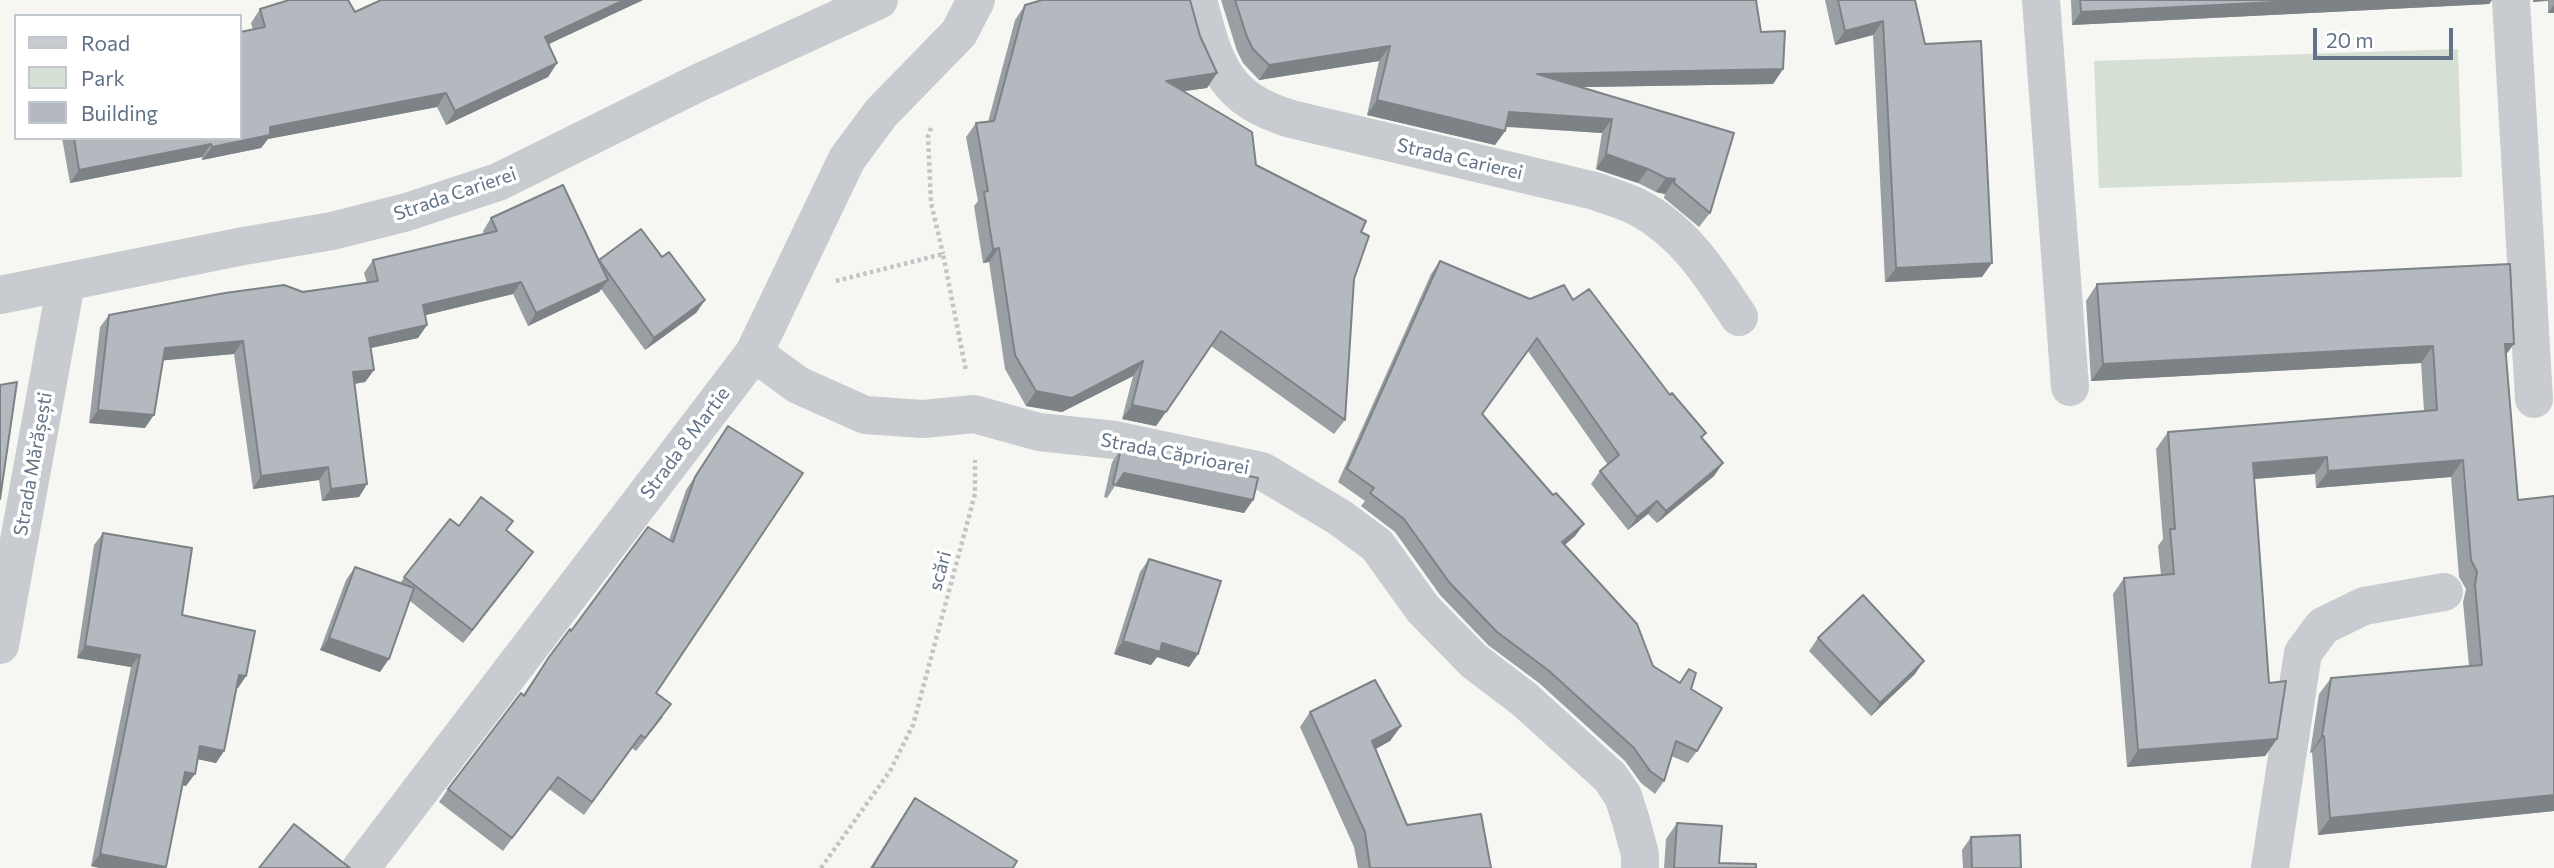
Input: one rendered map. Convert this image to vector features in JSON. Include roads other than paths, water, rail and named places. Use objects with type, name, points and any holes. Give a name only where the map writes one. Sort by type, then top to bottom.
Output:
[{"type":"street","name":"Strada Carierei","points":[[0,295],[332,231],[407,212],[498,182],[698,83],[879,0]]},
{"type":"street","name":"Strada 8 Martie","points":[[361,868],[754,352],[847,159],[881,113],[959,33],[975,0]]},
{"type":"street","name":"Strada Carierei","points":[[1198,0],[1218,66],[1234,88],[1252,103],[1291,119],[1595,191],[1639,208],[1672,229],[1702,261],[1739,317]]},
{"type":"street","points":[[2041,0],[2070,387]]},
{"type":"street","points":[[2511,0],[2533,399]]},
{"type":"street","name":"Strada Mărășești","points":[[0,645],[66,283]]},
{"type":"street","name":"Strada Căprioarei","points":[[754,352],[798,385],[864,415],[923,419],[975,414],[1038,432],[1115,440],[1262,471],[1339,517],[1377,545],[1423,609],[1474,661],[1524,699],[1610,777],[1623,796],[1632,821],[1640,854],[1640,868]]},
{"type":"street","points":[[2270,868],[2303,653],[2323,626],[2364,606],[2444,592]]}]
